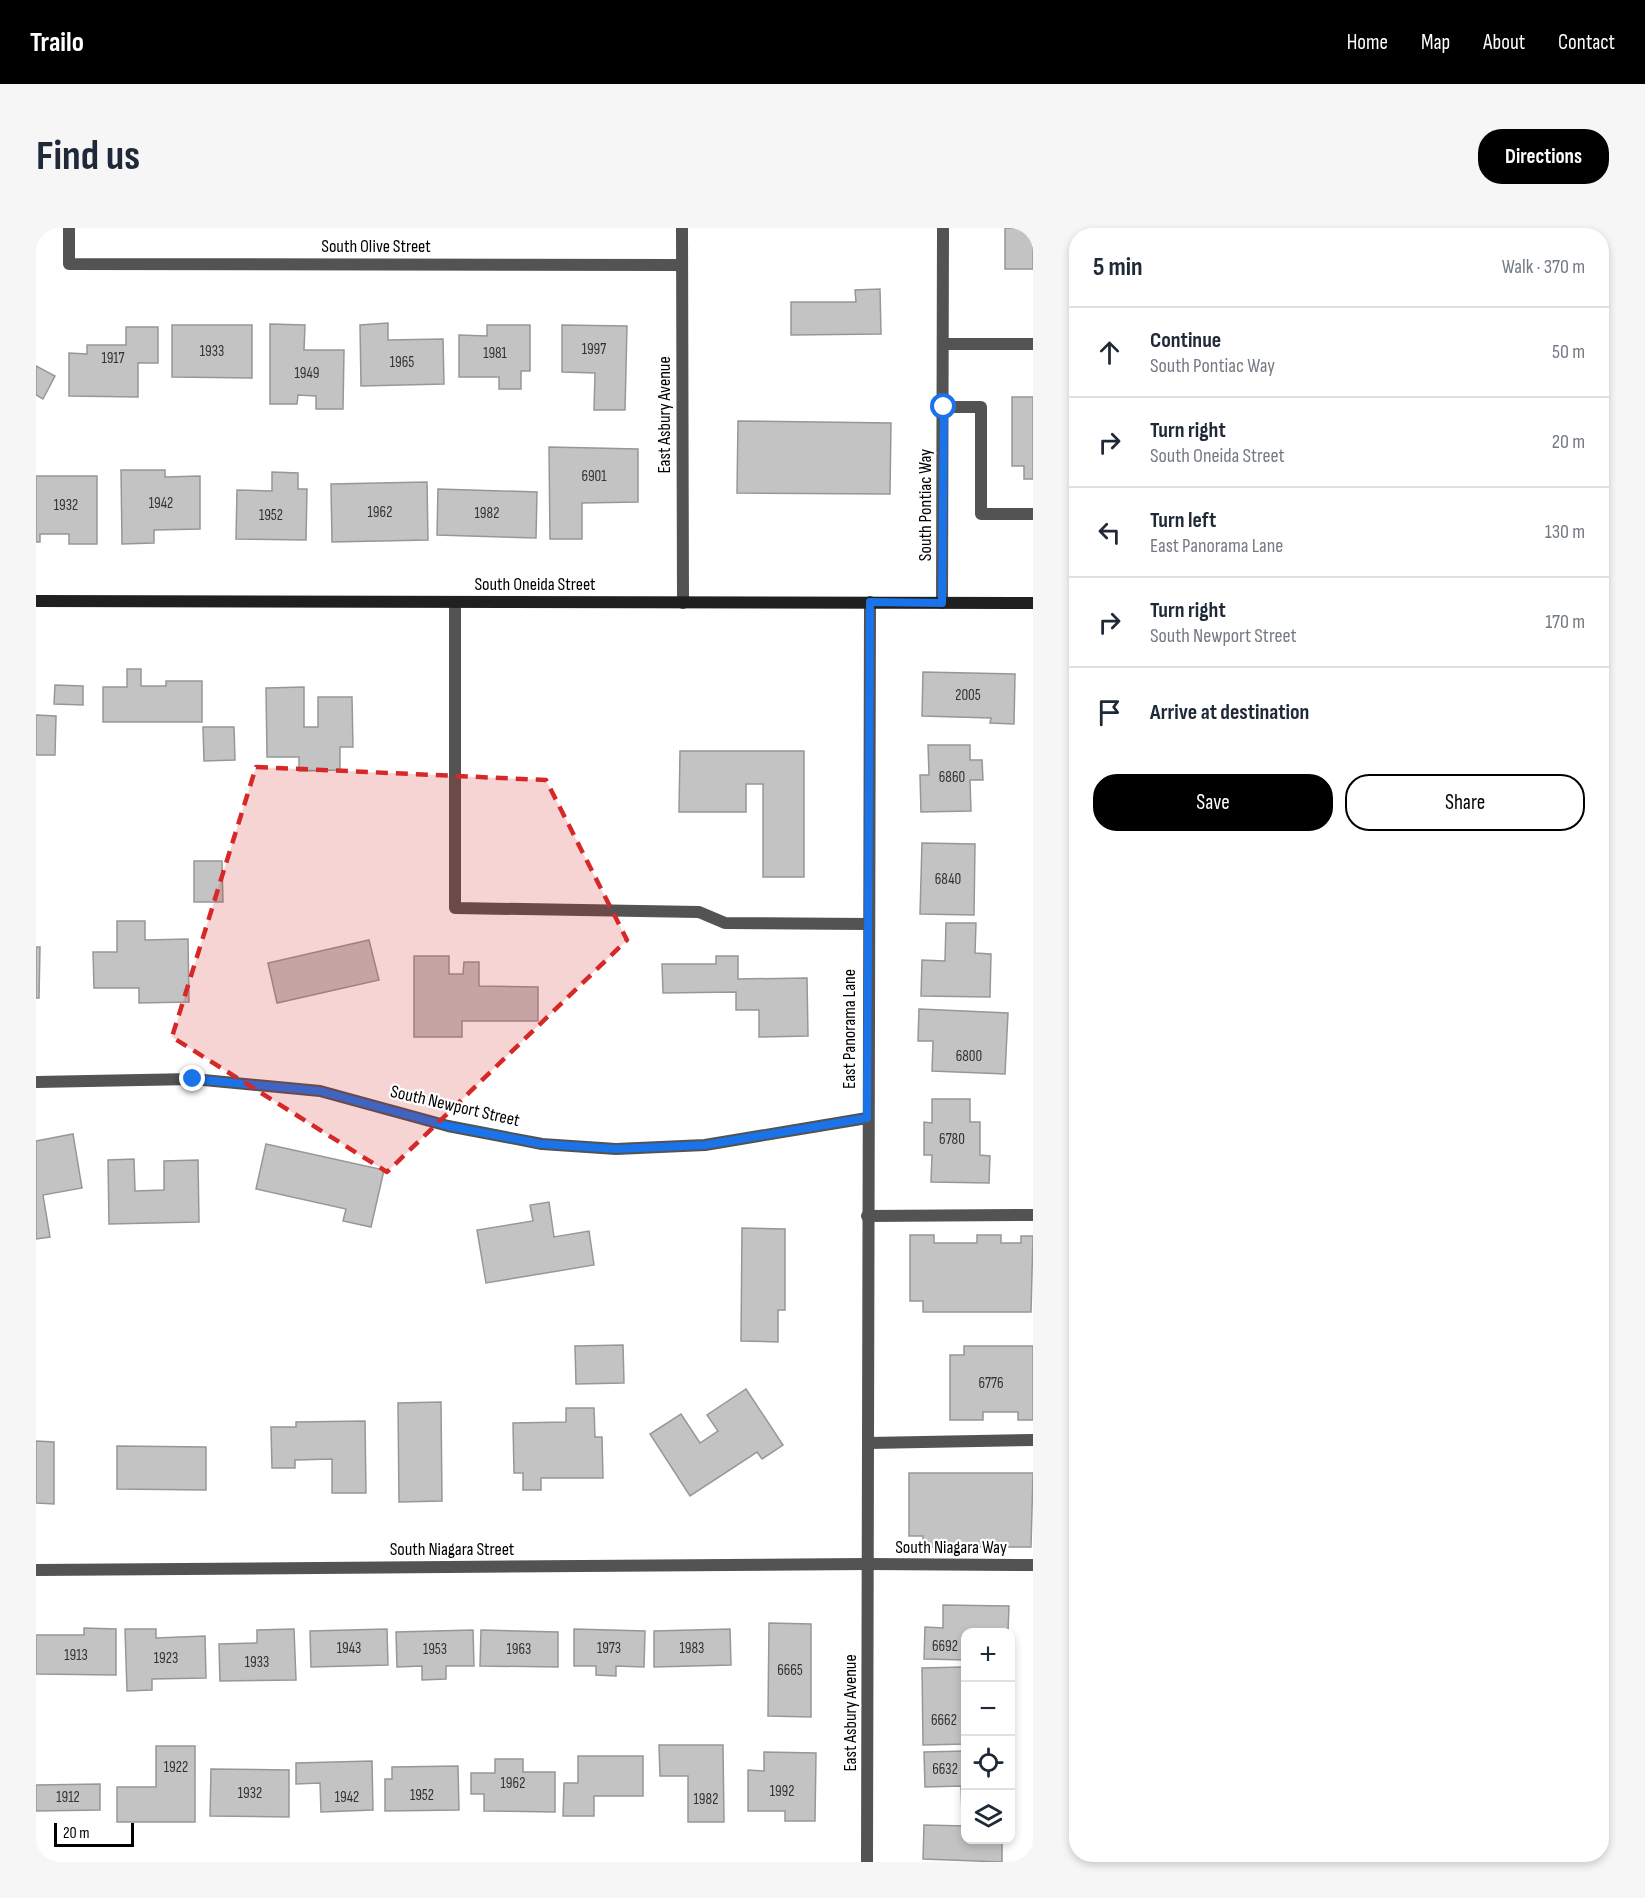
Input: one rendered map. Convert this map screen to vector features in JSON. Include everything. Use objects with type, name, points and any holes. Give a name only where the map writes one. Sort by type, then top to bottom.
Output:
[{"type":"street","name":"South Olive Street","points":[[69,228],[69,264],[682,265]]},
{"type":"street","name":"East Asbury Avenue","points":[[682,228],[683,603]]},
{"type":"street","name":"South Pontiac Way","points":[[942,603],[943,228]]},
{"type":"street","points":[[944,344],[1033,344]]},
{"type":"street","points":[[944,407],[981,407],[981,514],[1033,514]]},
{"type":"street","name":"South Oneida Street","points":[[36,601],[1033,603]]},
{"type":"street","points":[[455,602],[454,908],[699,912],[725,923],[868,924]]},
{"type":"street","name":"East Panorama Lane","points":[[868,1564],[867,1118],[870,602]]},
{"type":"street","name":"South Newport Street","points":[[36,1082],[193,1079],[320,1091],[448,1126],[542,1144],[616,1149],[705,1145],[867,1118]]},
{"type":"street","points":[[867,1216],[1033,1215]]},
{"type":"street","points":[[868,1443],[1033,1440]]},
{"type":"street","name":"East Asbury Avenue","points":[[867,1862],[868,1564]]},
{"type":"street","name":"South Niagara Way","points":[[868,1564],[1033,1565]]},
{"type":"street","name":"South Niagara Street","points":[[36,1570],[868,1564]]},
{"type":"highlighted area","points":[[256,767],[546,780],[627,940],[387,1172],[172,1037]]},
{"type":"building","points":[[1005,228],[1033,228],[1033,269],[1005,269]]},
{"type":"building","points":[[880,289],[881,334],[791,335],[791,302],[856,302],[855,290]]},
{"type":"building","points":[[388,323],[388,340],[443,339],[444,384],[361,386],[360,325]]},
{"type":"building","points":[[270,324],[305,325],[304,350],[344,350],[343,409],[316,409],[316,396],[298,395],[297,404],[270,404]]},
{"type":"building","points":[[172,325],[252,325],[252,378],[172,377]]},
{"type":"building","points":[[487,325],[530,325],[530,371],[521,371],[521,389],[499,389],[499,377],[459,377],[459,335],[487,336]]},
{"type":"building","points":[[562,325],[627,326],[625,410],[594,410],[595,373],[562,372]]},
{"type":"building","points":[[126,327],[158,327],[158,363],[138,363],[138,397],[69,396],[69,353],[87,354],[87,345],[126,345]]},
{"type":"building","points":[[36,366],[55,376],[43,399],[36,395]]},
{"type":"building","points":[[1012,397],[1033,397],[1033,479],[1024,479],[1024,466],[1012,466]]},
{"type":"building","points":[[738,421],[891,423],[890,494],[737,493]]},
{"type":"building","points":[[549,447],[638,449],[638,502],[582,503],[582,539],[550,539]]},
{"type":"building","points":[[121,470],[165,470],[165,477],[200,476],[200,529],[154,530],[154,543],[122,544]]},
{"type":"building","points":[[272,472],[298,473],[298,489],[307,489],[306,540],[236,539],[237,490],[272,491]]},
{"type":"building","points":[[36,476],[97,476],[97,544],[69,544],[69,534],[40,534],[40,542],[36,542]]},
{"type":"building","points":[[427,482],[428,540],[332,542],[331,484]]},
{"type":"building","points":[[438,489],[537,492],[536,538],[437,535]]},
{"type":"building","points":[[127,669],[141,669],[141,686],[166,686],[166,681],[202,681],[202,722],[103,722],[103,687],[127,687]]},
{"type":"building","points":[[923,672],[1015,674],[1014,724],[990,723],[991,718],[922,716]]},
{"type":"building","points":[[55,685],[83,686],[83,705],[54,704]]},
{"type":"building","points":[[304,687],[304,727],[318,727],[318,697],[352,697],[353,747],[340,747],[340,770],[299,771],[299,757],[267,757],[266,688]]},
{"type":"building","points":[[36,715],[56,716],[55,755],[36,755]]},
{"type":"building","points":[[203,727],[234,727],[235,760],[204,761]]},
{"type":"building","points":[[928,745],[970,745],[970,760],[982,760],[983,780],[970,780],[971,811],[921,812],[920,775],[929,775]]},
{"type":"building","points":[[680,751],[804,751],[804,877],[763,877],[763,784],[746,784],[746,812],[679,812]]},
{"type":"building","points":[[922,843],[975,844],[974,915],[920,914]]},
{"type":"building","points":[[194,861],[222,861],[223,902],[194,902]]},
{"type":"building","points":[[117,921],[145,921],[145,940],[188,939],[189,1002],[139,1003],[139,988],[94,988],[93,952],[117,952]]},
{"type":"building","points":[[946,923],[976,923],[975,953],[991,954],[990,997],[921,996],[922,960],[945,961]]},
{"type":"building","points":[[369,940],[379,980],[277,1003],[268,963]]},
{"type":"building","points":[[36,947],[40,947],[39,998],[36,998]]},
{"type":"building","points":[[414,956],[449,956],[449,974],[463,974],[464,962],[479,962],[479,986],[538,987],[538,1021],[462,1021],[462,1037],[414,1037]]},
{"type":"building","points":[[716,956],[738,956],[738,979],[807,978],[808,1036],[759,1037],[759,1010],[736,1010],[736,992],[663,993],[662,964],[716,964]]},
{"type":"building","points":[[919,1009],[1008,1013],[1005,1074],[932,1071],[933,1041],[918,1041]]},
{"type":"building","points":[[932,1099],[970,1099],[970,1122],[980,1122],[980,1155],[990,1156],[989,1183],[931,1182],[932,1155],[924,1155],[924,1122],[932,1123]]},
{"type":"building","points":[[73,1134],[82,1188],[43,1195],[50,1237],[36,1239],[36,1141]]},
{"type":"building","points":[[266,1144],[384,1170],[371,1227],[343,1221],[346,1209],[256,1189]]},
{"type":"building","points":[[134,1159],[135,1191],[164,1190],[164,1161],[198,1160],[199,1222],[109,1224],[108,1160]]},
{"type":"building","points":[[549,1202],[554,1237],[589,1231],[594,1265],[486,1283],[477,1230],[533,1221],[530,1205]]},
{"type":"building","points":[[742,1228],[785,1229],[785,1310],[778,1310],[778,1342],[741,1341]]},
{"type":"building","points":[[910,1235],[934,1235],[934,1243],[977,1243],[977,1235],[1001,1235],[1001,1243],[1021,1243],[1021,1236],[1033,1236],[1031,1312],[923,1312],[923,1301],[910,1301]]},
{"type":"building","points":[[623,1345],[624,1383],[576,1384],[575,1346]]},
{"type":"building","points":[[964,1346],[1033,1346],[1033,1420],[1018,1420],[1018,1412],[983,1412],[983,1420],[950,1420],[950,1355],[964,1355]]},
{"type":"building","points":[[746,1389],[783,1445],[762,1459],[757,1452],[690,1496],[650,1434],[681,1414],[700,1443],[718,1431],[707,1415]]},
{"type":"building","points":[[441,1402],[442,1501],[399,1502],[398,1403]]},
{"type":"building","points":[[566,1408],[594,1408],[595,1437],[602,1437],[603,1478],[541,1478],[541,1490],[523,1490],[523,1473],[514,1473],[513,1423],[566,1422]]},
{"type":"building","points":[[365,1421],[366,1493],[332,1493],[332,1459],[295,1460],[295,1468],[272,1468],[271,1427],[296,1427],[296,1422]]},
{"type":"building","points":[[36,1441],[54,1442],[54,1504],[36,1503]]},
{"type":"building","points":[[117,1446],[206,1447],[206,1490],[117,1489]]},
{"type":"building","points":[[909,1473],[1033,1473],[1031,1547],[923,1547],[923,1536],[909,1536]]},
{"type":"building","points":[[943,1605],[1009,1606],[1008,1628],[961,1628],[961,1660],[924,1659],[925,1627],[943,1628]]},
{"type":"building","points":[[769,1623],[811,1624],[811,1717],[768,1716]]},
{"type":"building","points":[[84,1628],[116,1629],[116,1675],[36,1674],[36,1635],[84,1635]]},
{"type":"building","points":[[125,1629],[156,1629],[156,1638],[205,1636],[206,1678],[152,1679],[152,1690],[127,1691]]},
{"type":"building","points":[[294,1629],[296,1680],[220,1681],[219,1644],[257,1643],[257,1630]]},
{"type":"building","points":[[387,1629],[388,1665],[311,1667],[310,1631]]},
{"type":"building","points":[[574,1629],[645,1631],[644,1667],[616,1666],[616,1676],[596,1675],[596,1666],[574,1666]]},
{"type":"building","points":[[730,1629],[731,1665],[654,1667],[654,1631]]},
{"type":"building","points":[[473,1630],[474,1666],[446,1666],[446,1679],[422,1680],[422,1666],[397,1667],[396,1632]]},
{"type":"building","points":[[481,1630],[558,1632],[558,1667],[480,1666]]},
{"type":"building","points":[[961,1667],[961,1744],[923,1745],[922,1668]]},
{"type":"building","points":[[659,1745],[723,1745],[724,1822],[688,1822],[688,1776],[660,1776]]},
{"type":"building","points":[[156,1746],[195,1746],[195,1822],[117,1822],[117,1787],[156,1787]]},
{"type":"building","points":[[961,1751],[961,1786],[925,1787],[924,1752]]},
{"type":"building","points":[[764,1752],[816,1753],[815,1821],[785,1821],[785,1811],[748,1811],[748,1770],[764,1771]]},
{"type":"building","points":[[578,1756],[643,1756],[643,1796],[594,1796],[594,1816],[563,1816],[564,1783],[578,1783]]},
{"type":"building","points":[[495,1759],[523,1759],[523,1772],[555,1772],[555,1812],[484,1811],[484,1794],[471,1794],[471,1773],[495,1773]]},
{"type":"building","points":[[372,1761],[373,1810],[321,1812],[320,1783],[296,1784],[296,1763]]},
{"type":"building","points":[[458,1766],[459,1810],[385,1811],[385,1779],[392,1779],[392,1767]]},
{"type":"building","points":[[211,1769],[289,1770],[289,1817],[210,1816]]},
{"type":"building","points":[[100,1784],[100,1810],[36,1811],[36,1785]]},
{"type":"building","points":[[924,1825],[961,1826],[961,1844],[1002,1844],[1002,1862],[923,1859]]},
{"type":"route","points":[[193,1079],[320,1091],[448,1126],[542,1144],[616,1149],[705,1145],[867,1118],[870,602],[942,603],[944,407]]}]
